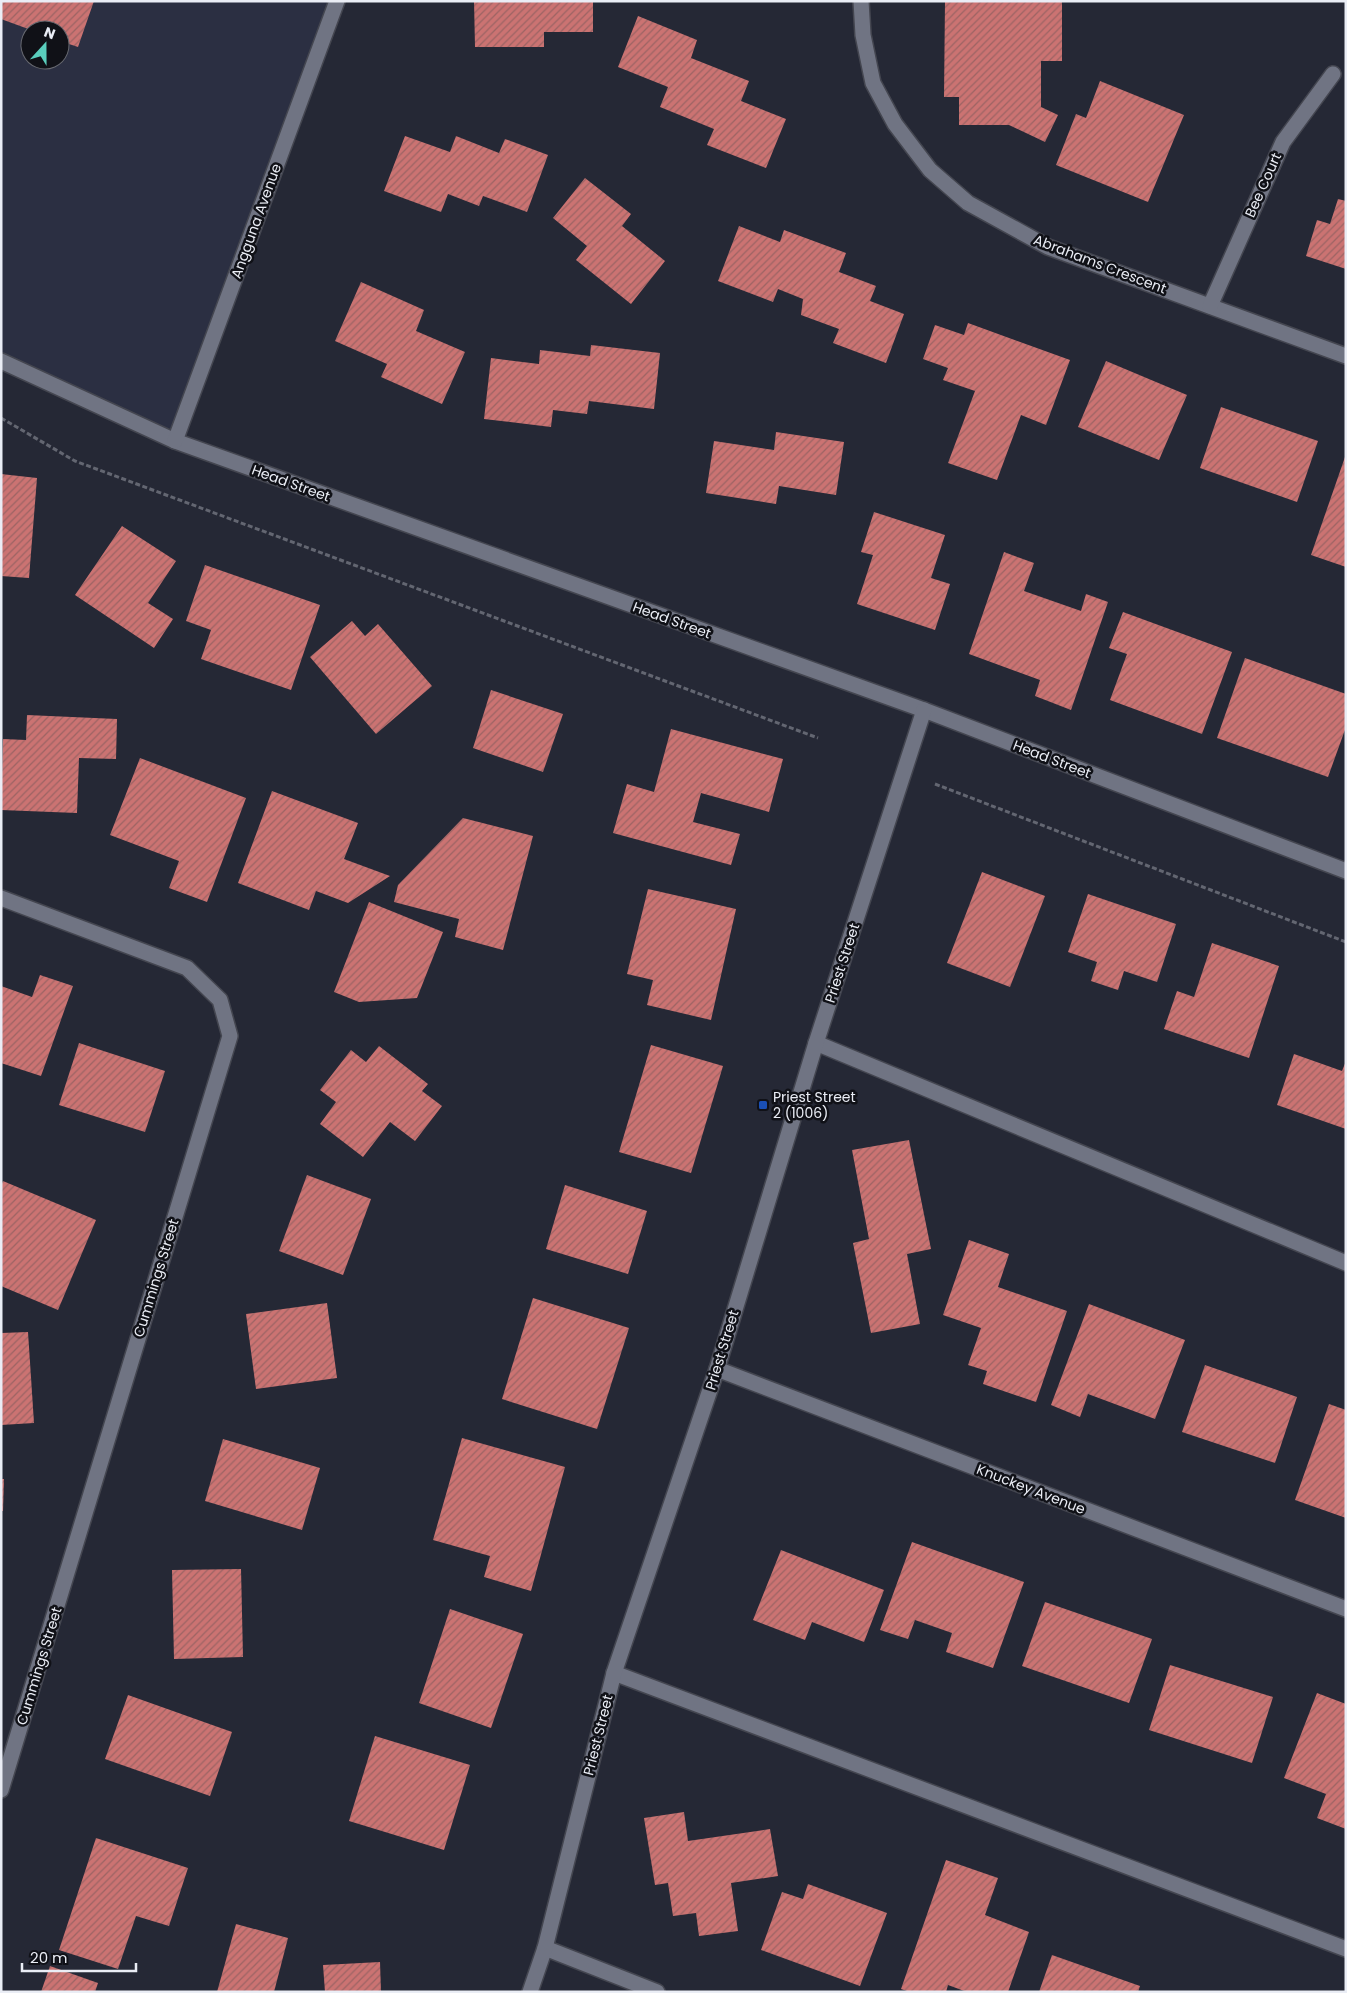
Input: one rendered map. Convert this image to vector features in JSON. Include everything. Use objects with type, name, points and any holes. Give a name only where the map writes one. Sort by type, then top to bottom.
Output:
[{"type":"street","name":"Angguna Avenue","points":[[175,441],[338,1]]},
{"type":"street","name":"Abrahams Crescent","points":[[861,1],[863,35],[873,83],[895,124],[930,170],[968,203],[1048,247],[1346,356]]},
{"type":"street","name":"Bee Court","points":[[1210,306],[1282,142],[1333,74]]},
{"type":"street","name":"Head Street","points":[[1,361],[175,441],[924,710],[1346,871]]},
{"type":"street","name":"Priest Street","points":[[530,1992],[545,1948],[614,1673],[716,1369],[816,1043],[924,710]]},
{"type":"street","name":"Cummings Street","points":[[1,898],[187,968],[220,1000],[230,1036],[1,1790]]},
{"type":"street","points":[[816,1043],[1346,1263]]},
{"type":"street","name":"Knuckey Avenue","points":[[716,1369],[1346,1609]]},
{"type":"street","points":[[614,1673],[1346,1949]]},
{"type":"street","points":[[545,1948],[657,1992]]},
{"type":"path","points":[[1,418],[75,461],[818,738]]},
{"type":"path","points":[[935,784],[1346,942]]},
{"type":"shaded area","points":[[1,1],[337,1],[175,441],[1,361]]},
{"type":"building","points":[[1,1],[94,1],[78,47],[70,44],[70,20],[20,20],[20,26],[1,19]]},
{"type":"building","points":[[474,1],[593,1],[593,32],[544,32],[544,47],[475,47]]},
{"type":"building","points":[[945,1],[1062,1],[1062,61],[1041,61],[1041,107],[1058,115],[1045,142],[1009,125],[959,125],[959,97],[944,97]]},
{"type":"building","points":[[638,16],[697,40],[691,58],[749,81],[741,101],[786,119],[766,168],[707,145],[714,129],[660,107],[668,87],[618,67]]},
{"type":"building","points":[[1100,81],[1184,115],[1148,202],[1056,165],[1076,114],[1086,118]]},
{"type":"building","points":[[405,136],[450,152],[456,136],[499,153],[505,139],[548,155],[527,212],[483,196],[479,206],[448,194],[441,212],[384,191]]},
{"type":"building","points":[[585,178],[631,214],[622,226],[665,261],[631,304],[576,260],[587,246],[553,218]]},
{"type":"building","points":[[1338,199],[1346,201],[1346,269],[1306,256],[1317,220],[1330,224]]},
{"type":"building","points":[[739,226],[780,242],[784,230],[846,253],[839,272],[876,286],[870,301],[904,314],[886,363],[833,343],[839,329],[801,315],[803,299],[778,289],[773,302],[718,281]]},
{"type":"building","points":[[361,282],[424,310],[416,331],[465,352],[442,404],[381,377],[387,364],[335,341]]},
{"type":"building","points":[[968,323],[1070,360],[1046,425],[1021,415],[997,480],[948,463],[975,391],[943,380],[948,368],[923,359],[935,325],[964,335]]},
{"type":"building","points":[[591,345],[660,353],[654,409],[589,401],[587,414],[553,410],[551,427],[484,419],[491,358],[539,364],[540,350],[590,356]]},
{"type":"building","points":[[1106,361],[1187,395],[1159,460],[1078,427]]},
{"type":"building","points":[[1221,407],[1318,441],[1297,502],[1200,468]]},
{"type":"building","points":[[776,432],[844,442],[836,495],[779,486],[776,504],[706,493],[714,441],[774,450]]},
{"type":"building","points":[[1346,458],[1346,567],[1311,555]]},
{"type":"building","points":[[1,474],[37,478],[29,578],[1,576]]},
{"type":"building","points":[[874,512],[945,535],[931,578],[950,584],[935,630],[857,604],[873,555],[861,552]]},
{"type":"building","points":[[122,526],[176,561],[148,603],[173,619],[154,648],[75,595]]},
{"type":"building","points":[[1004,552],[1034,563],[1024,591],[1081,611],[1086,594],[1108,602],[1071,710],[1035,696],[1040,680],[969,654]]},
{"type":"building","points":[[205,565],[320,605],[291,690],[201,659],[211,630],[186,621]]},
{"type":"building","points":[[1123,612],[1232,652],[1202,734],[1110,700],[1127,654],[1109,648]]},
{"type":"building","points":[[352,621],[365,636],[378,624],[432,686],[376,734],[310,657]]},
{"type":"building","points":[[1245,658],[1346,694],[1346,727],[1328,777],[1217,738]]},
{"type":"building","points":[[491,690],[563,714],[543,772],[473,748]]},
{"type":"building","points":[[27,715],[117,719],[116,759],[79,758],[77,813],[1,810],[3,739],[26,740]]},
{"type":"building","points":[[671,729],[783,759],[769,812],[701,793],[693,822],[740,834],[731,865],[613,833],[627,784],[654,792]]},
{"type":"building","points":[[140,758],[246,798],[207,902],[169,888],[179,861],[110,835]]},
{"type":"building","points":[[272,791],[358,823],[344,859],[390,876],[348,903],[316,891],[309,910],[238,883]]},
{"type":"building","points":[[463,818],[533,836],[503,950],[455,937],[459,919],[394,902],[398,885]]},
{"type":"building","points":[[982,872],[1045,896],[1010,987],[947,963]]},
{"type":"building","points":[[648,889],[736,909],[711,1020],[647,1005],[653,980],[627,974]]},
{"type":"building","points":[[1088,894],[1176,924],[1157,982],[1124,971],[1118,990],[1091,981],[1097,962],[1068,952]]},
{"type":"building","points":[[369,902],[443,932],[417,998],[359,1002],[334,992]]},
{"type":"building","points":[[1212,943],[1279,966],[1249,1058],[1164,1029],[1177,991],[1194,997]]},
{"type":"building","points":[[40,975],[73,986],[41,1076],[1,1063],[1,986],[32,997]]},
{"type":"building","points":[[79,1043],[165,1071],[145,1132],[59,1105]]},
{"type":"building","points":[[651,1045],[723,1066],[691,1173],[619,1152]]},
{"type":"building","points":[[379,1046],[428,1084],[422,1091],[442,1106],[415,1141],[390,1122],[363,1157],[320,1124],[336,1102],[320,1090],[351,1050],[366,1062]]},
{"type":"building","points":[[1294,1054],[1342,1071],[1346,1061],[1346,1129],[1277,1105]]},
{"type":"building","points":[[909,1140],[931,1249],[907,1254],[920,1324],[871,1333],[853,1243],[869,1239],[852,1150]]},
{"type":"building","points":[[307,1175],[371,1199],[343,1275],[279,1251]]},
{"type":"building","points":[[3,1181],[96,1220],[58,1310],[1,1286],[1,1185]]},
{"type":"building","points":[[565,1185],[647,1211],[628,1274],[546,1249]]},
{"type":"building","points":[[969,1240],[1009,1254],[998,1287],[1067,1311],[1036,1402],[983,1384],[987,1371],[968,1365],[981,1328],[943,1315]]},
{"type":"building","points":[[533,1298],[629,1328],[597,1429],[502,1399]]},
{"type":"building","points":[[327,1303],[337,1378],[256,1389],[246,1314]]},
{"type":"building","points":[[1089,1304],[1185,1340],[1155,1419],[1088,1394],[1080,1417],[1051,1405]]},
{"type":"building","points":[[28,1332],[34,1423],[1,1425],[1,1333]]},
{"type":"building","points":[[1205,1365],[1297,1397],[1275,1463],[1182,1432]]},
{"type":"building","points":[[1329,1404],[1346,1410],[1346,1518],[1295,1500]]},
{"type":"building","points":[[462,1438],[565,1467],[531,1591],[484,1577],[490,1556],[433,1540]]},
{"type":"building","points":[[223,1439],[320,1468],[302,1530],[205,1501]]},
{"type":"building","points":[[1,1479],[4,1479],[3,1511],[1,1511]]},
{"type":"building","points":[[912,1542],[1024,1582],[993,1668],[946,1652],[952,1633],[915,1620],[908,1639],[880,1630]]},
{"type":"building","points":[[781,1550],[884,1590],[864,1642],[812,1622],[805,1640],[753,1620]]},
{"type":"building","points":[[241,1569],[243,1657],[174,1659],[172,1570]]},
{"type":"building","points":[[1045,1602],[1152,1639],[1129,1703],[1022,1666]]},
{"type":"building","points":[[450,1609],[523,1634],[491,1728],[419,1703]]},
{"type":"building","points":[[1170,1665],[1273,1697],[1252,1763],[1149,1730]]},
{"type":"building","points":[[1317,1693],[1346,1704],[1346,1829],[1317,1818],[1326,1794],[1284,1778]]},
{"type":"building","points":[[128,1695],[232,1732],[210,1796],[105,1759]]},
{"type":"building","points":[[375,1736],[470,1765],[444,1850],[349,1821]]},
{"type":"building","points":[[684,1812],[688,1841],[770,1829],[778,1876],[731,1883],[738,1931],[699,1936],[696,1913],[673,1916],[668,1883],[655,1885],[644,1818]]},
{"type":"building","points":[[96,1838],[188,1868],[169,1926],[136,1916],[118,1969],[59,1950]]},
{"type":"building","points":[[946,1860],[998,1878],[985,1915],[1029,1932],[1008,1992],[967,1992],[948,1985],[946,1992],[910,1992],[901,1989]]},
{"type":"building","points":[[808,1884],[887,1913],[860,1986],[761,1950],[782,1892],[803,1899]]},
{"type":"building","points":[[236,1924],[288,1938],[274,1992],[217,1992]]},
{"type":"building","points":[[1052,1955],[1140,1986],[1138,1992],[1039,1992]]},
{"type":"building","points":[[380,1962],[381,1992],[325,1992],[323,1965]]},
{"type":"building","points":[[50,1966],[98,1983],[95,1992],[41,1992]]},
{"type":"place","name":"Priest Street 2 (1006)","points":[[763,1105]]}]
